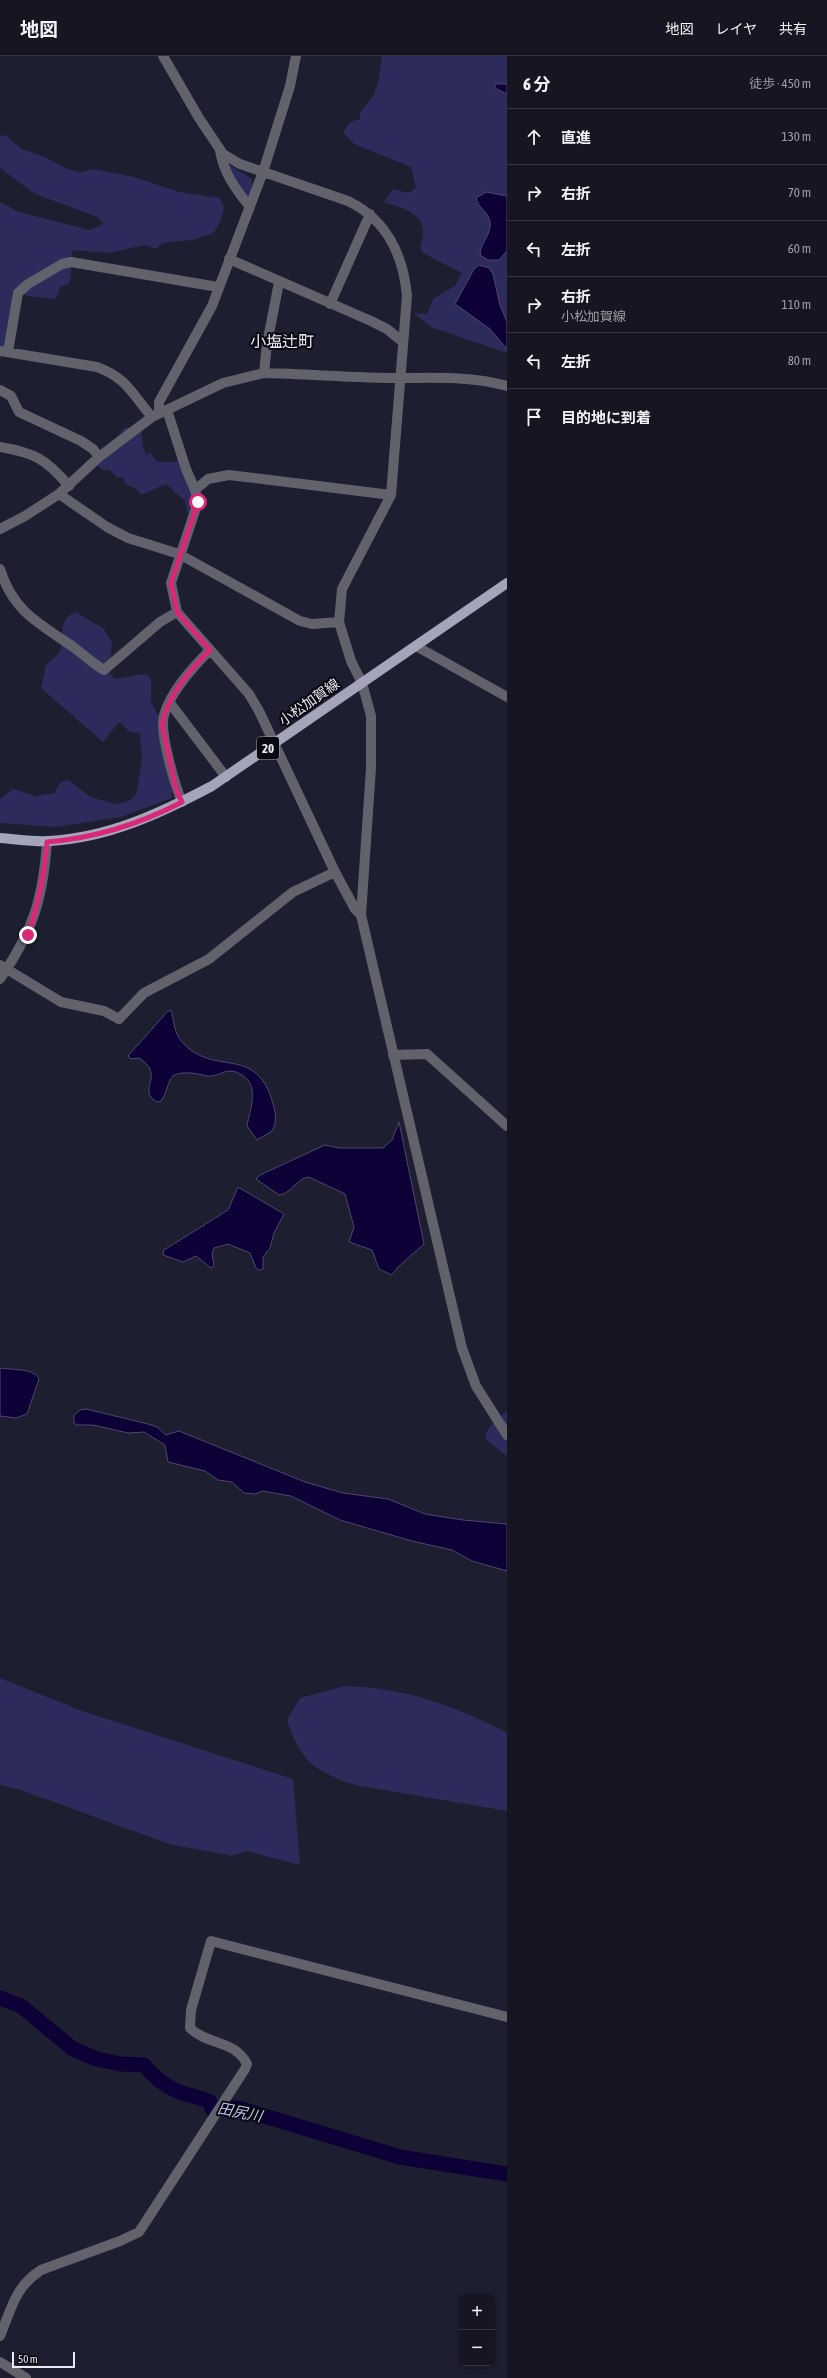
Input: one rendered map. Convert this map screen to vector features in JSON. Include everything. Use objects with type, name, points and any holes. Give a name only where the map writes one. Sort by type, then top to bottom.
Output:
[{"type":"main road","name":"小松加賀線","points":[[0,838],[47,842],[76,839],[109,832],[165,811],[226,777],[507,582]]},
{"type":"street","points":[[162,56],[220,150],[240,164],[348,201],[370,214],[389,234],[403,268],[408,296],[391,495],[342,589],[339,622],[351,661],[362,683],[371,716],[372,735],[361,915],[392,1055],[467,1366],[476,1386],[507,1435]]},
{"type":"street","points":[[159,413],[159,402],[212,306],[218,287],[250,207],[263,172],[290,86],[296,56]]},
{"type":"street","points":[[220,150],[221,162],[229,177],[250,207]]},
{"type":"street","points":[[330,304],[370,214]]},
{"type":"street","points":[[229,259],[387,329],[403,342]]},
{"type":"street","points":[[218,287],[71,262],[62,264],[28,284],[18,293],[4,352],[96,366],[108,371],[125,382],[159,413],[196,490],[198,502],[196,512],[179,554],[171,583],[177,612],[249,694],[276,743],[335,872],[355,909],[361,915]]},
{"type":"street","points":[[264,373],[267,344],[279,282]]},
{"type":"street","points":[[2,524],[25,516],[59,494],[99,457],[159,413],[223,383],[264,373],[401,378],[454,378],[492,382],[507,386]]},
{"type":"street","points":[[0,390],[11,396],[19,412],[81,441],[93,449],[99,457]]},
{"type":"street","points":[[0,447],[40,458],[52,466],[69,486]]},
{"type":"street","points":[[196,490],[208,480],[229,475],[391,495]]},
{"type":"street","points":[[59,494],[107,527],[128,538],[179,554],[300,621],[312,624],[339,622]]},
{"type":"street","points":[[0,569],[5,586],[15,602],[32,619],[104,670],[160,622],[177,612]]},
{"type":"street","points":[[416,646],[507,697]]},
{"type":"street","points":[[182,802],[176,789],[163,732],[164,715],[182,683],[210,650]]},
{"type":"street","points":[[170,703],[226,777]]},
{"type":"street","points":[[0,979],[3,967],[28,935],[39,900],[45,872],[47,842]]},
{"type":"street","points":[[3,967],[61,1002],[104,1011],[119,1019],[144,993],[210,959],[293,892],[335,872]]},
{"type":"street","points":[[392,1055],[427,1054],[507,1126]]},
{"type":"street","points":[[0,2336],[17,2293],[31,2277],[41,2270],[120,2241],[139,2232],[245,2069],[247,2064],[237,2051],[225,2044],[200,2036],[190,2028],[191,2010],[211,1941],[507,2017]]},
{"type":"street","points":[[0,2362],[26,2378]]},
{"type":"shaded area","points":[[382,56],[507,56],[507,353],[431,327],[414,313],[427,314],[433,299],[455,286],[462,273],[423,253],[420,247],[423,236],[423,228],[420,221],[409,211],[384,202],[393,189],[408,193],[416,188],[411,167],[354,144],[343,133],[350,122],[360,119],[360,113],[374,94],[379,78]]},
{"type":"shaded area","points":[[495,84],[507,84],[507,94],[495,88]]},
{"type":"shaded area","points":[[0,135],[6,136],[22,149],[45,157],[67,169],[80,172],[94,169],[134,177],[179,192],[220,198],[224,208],[221,220],[214,233],[192,240],[162,243],[156,249],[145,245],[109,253],[72,250],[71,275],[69,284],[60,287],[56,299],[27,296],[19,289],[0,361],[0,202],[19,212],[89,230],[104,224],[98,217],[35,194],[0,168]]},
{"type":"shaded area","points":[[228,164],[252,179],[252,191],[248,198],[227,167]]},
{"type":"shaded area","points":[[486,192],[507,196],[507,251],[499,260],[488,260],[480,255],[482,246],[489,231],[490,222],[488,215],[478,204],[476,198]]},
{"type":"shaded area","points":[[479,265],[489,268],[493,274],[500,305],[507,322],[507,349],[490,329],[455,304],[474,269]]},
{"type":"shaded area","points":[[135,426],[141,428],[143,446],[146,455],[151,453],[157,462],[173,462],[179,460],[194,500],[191,514],[188,515],[185,501],[166,484],[141,495],[135,488],[125,484],[123,477],[117,477],[110,470],[103,470],[98,466],[98,463],[124,428]]},
{"type":"shaded area","points":[[75,612],[103,628],[112,642],[109,673],[115,679],[136,675],[148,675],[151,680],[151,702],[159,717],[172,785],[172,798],[121,817],[55,827],[0,823],[0,799],[13,789],[36,796],[55,793],[59,784],[68,780],[91,797],[115,804],[129,801],[136,795],[142,760],[140,733],[130,732],[119,722],[103,742],[41,688],[46,665],[59,653],[63,642],[62,628],[66,618]]},
{"type":"shaded area","points":[[171,1010],[175,1028],[180,1040],[196,1054],[209,1059],[246,1067],[257,1074],[266,1086],[274,1107],[275,1121],[272,1131],[257,1140],[247,1126],[252,1098],[251,1085],[242,1075],[234,1071],[228,1071],[211,1076],[190,1073],[176,1074],[171,1079],[161,1101],[157,1102],[151,1098],[149,1093],[151,1078],[150,1069],[139,1058],[131,1059],[128,1056],[167,1012]]},
{"type":"shaded area","points":[[399,1122],[424,1244],[398,1267],[392,1275],[379,1269],[372,1250],[349,1242],[354,1227],[345,1194],[309,1177],[301,1180],[287,1192],[279,1195],[256,1179],[260,1175],[325,1145],[339,1148],[383,1148],[392,1140]]},
{"type":"shaded area","points":[[238,1187],[284,1214],[274,1233],[270,1248],[263,1257],[263,1269],[259,1270],[256,1268],[250,1253],[228,1244],[214,1248],[212,1253],[214,1266],[211,1268],[196,1256],[183,1262],[163,1255],[164,1250],[228,1210]]},
{"type":"shaded area","points":[[0,1368],[28,1371],[37,1375],[39,1379],[27,1414],[16,1418],[0,1416]]},
{"type":"shaded area","points":[[86,1409],[148,1424],[157,1427],[166,1435],[179,1431],[305,1482],[343,1493],[388,1499],[425,1514],[463,1520],[507,1524],[507,1571],[472,1561],[452,1550],[412,1541],[340,1520],[291,1496],[263,1491],[255,1494],[244,1493],[232,1482],[218,1480],[205,1471],[168,1462],[165,1445],[144,1432],[128,1433],[93,1425],[76,1425],[74,1423],[74,1415],[80,1410]]},
{"type":"shaded area","points":[[507,1411],[507,1456],[486,1440],[486,1435],[496,1420]]},
{"type":"shaded area","points":[[0,1678],[82,1711],[293,1779],[300,1865],[246,1851],[232,1856],[169,1844],[18,1789],[0,1785]]},
{"type":"shaded area","points":[[345,1686],[388,1690],[429,1700],[468,1714],[507,1733],[507,1811],[355,1785],[329,1775],[311,1763],[298,1746],[287,1720],[300,1698]]},
{"type":"waterway","name":"田尻川","points":[[0,1998],[21,2006],[73,2049],[97,2059],[121,2064],[144,2065],[157,2079],[167,2086],[179,2092],[210,2102],[212,2109],[238,2108],[400,2157],[507,2174]]},
{"type":"district","name":"小塩辻町","points":[[282,341]]},
{"type":"route","points":[[28,935],[39,900],[45,872],[47,842],[76,839],[109,832],[165,811],[182,802],[176,789],[162,725],[164,715],[177,690],[210,650],[177,612],[171,583],[179,554],[196,512],[198,502]]}]
